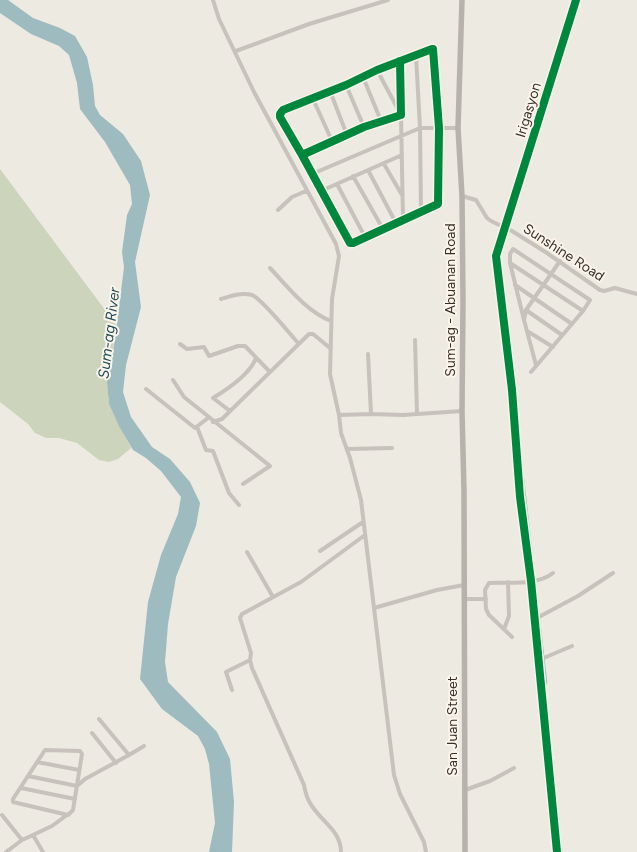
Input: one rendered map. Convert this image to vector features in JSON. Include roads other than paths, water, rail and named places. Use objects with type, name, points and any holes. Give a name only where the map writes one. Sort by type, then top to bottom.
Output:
[{"type":"main road","name":"Sum-ag - Abuanan Road","points":[[462,0],[458,128],[462,196],[464,302],[462,411],[464,599]]},
{"type":"main road","name":"San Juan Street","points":[[464,599],[465,852]]},
{"type":"street","points":[[213,0],[219,19],[268,120],[336,244],[339,256],[331,321],[330,374],[341,433],[361,500],[394,775],[400,794],[424,842],[426,852]]},
{"type":"street","points":[[236,51],[309,24],[388,0]]},
{"type":"street","name":"Irigasyon","points":[[556,852],[537,618],[520,497],[512,390],[496,256],[576,0]]},
{"type":"street","points":[[432,49],[434,50],[439,128],[440,200],[436,206],[350,243],[280,114],[283,110],[400,62],[432,49]]},
{"type":"street","points":[[416,56],[420,128],[421,212]]},
{"type":"street","points":[[400,62],[403,219]]},
{"type":"street","points":[[377,70],[401,115]]},
{"type":"street","points":[[363,77],[381,121]]},
{"type":"street","points":[[346,85],[364,127]]},
{"type":"street","points":[[330,91],[347,135]]},
{"type":"street","points":[[313,99],[332,141]]},
{"type":"street","points":[[302,155],[364,127],[401,115]]},
{"type":"street","points":[[312,174],[420,128],[458,128]]},
{"type":"street","points":[[321,190],[402,155]]},
{"type":"street","points":[[384,164],[403,197]]},
{"type":"street","points":[[368,170],[396,223]]},
{"type":"street","points":[[353,176],[383,229]]},
{"type":"street","points":[[337,184],[365,237]]},
{"type":"street","points":[[278,210],[292,197],[306,191]]},
{"type":"street","name":"Sunshine Road","points":[[462,196],[476,200],[487,218],[560,261],[600,290],[604,291],[615,288],[637,294]]},
{"type":"street","points":[[532,372],[583,311],[590,299],[514,249],[510,254],[510,263],[536,365]]},
{"type":"street","points":[[524,320],[526,310],[560,261]]},
{"type":"street","points":[[510,263],[583,311]]},
{"type":"street","points":[[270,268],[314,312],[320,317],[331,321]]},
{"type":"street","points":[[515,285],[572,324]]},
{"type":"street","points":[[221,299],[240,294],[252,296],[264,304],[298,343]]},
{"type":"street","points":[[526,310],[562,336]]},
{"type":"street","points":[[527,330],[553,346]]},
{"type":"street","points":[[214,422],[222,419],[298,343],[312,333],[330,348]]},
{"type":"street","points":[[415,340],[417,414]]},
{"type":"street","points":[[180,344],[187,349],[204,347],[209,356],[243,346],[269,371]]},
{"type":"street","points":[[368,354],[371,414]]},
{"type":"street","points":[[230,411],[213,398],[231,387],[254,363],[256,358]]},
{"type":"street","points":[[173,380],[180,394],[270,466],[243,484]]},
{"type":"street","points":[[146,389],[195,428],[197,427]]},
{"type":"street","points":[[339,415],[403,416],[462,411]]},
{"type":"street","points":[[197,427],[208,418]]},
{"type":"street","points":[[197,427],[206,450],[213,452],[230,493],[239,505]]},
{"type":"street","points":[[347,449],[392,448]]},
{"type":"street","points":[[320,551],[363,522]]},
{"type":"street","points":[[340,852],[339,840],[335,832],[310,805],[304,785],[250,660],[251,652],[240,618],[241,615],[302,582],[365,535]]},
{"type":"street","points":[[247,552],[274,597]]},
{"type":"street","points":[[512,637],[489,615],[486,609],[485,590],[489,583],[533,581],[549,577],[553,573]]},
{"type":"street","points":[[537,618],[578,596],[613,574]]},
{"type":"street","points":[[504,629],[510,616],[508,582]]},
{"type":"street","points":[[374,608],[438,590],[464,585]]},
{"type":"street","points":[[464,599],[486,599]]},
{"type":"street","points":[[540,660],[572,646]]},
{"type":"street","points":[[232,690],[226,672],[250,660]]},
{"type":"street","points":[[99,719],[128,755]]},
{"type":"street","points":[[92,732],[116,763]]},
{"type":"street","points":[[77,786],[85,779],[144,746]]},
{"type":"street","points":[[6,852],[22,840],[52,826],[68,815],[73,810],[82,754],[80,751],[46,749],[13,799],[13,802],[68,815]]},
{"type":"street","points":[[37,762],[79,770]]},
{"type":"street","points":[[465,790],[514,768]]},
{"type":"street","points":[[28,776],[77,786]]},
{"type":"street","points":[[21,788],[75,799]]},
{"type":"street","points":[[2,815],[22,840]]},
{"type":"street","points":[[33,835],[44,852]]},
{"type":"street","points":[[13,846],[16,852]]},
{"type":"water","points":[[0,0],[8,0],[33,18],[75,36],[87,57],[95,106],[100,115],[123,134],[141,161],[150,195],[135,262],[141,307],[126,365],[123,392],[131,417],[152,447],[170,459],[190,482],[200,503],[196,526],[176,577],[168,624],[165,662],[168,682],[217,732],[230,759],[234,802],[232,852],[209,852],[215,823],[209,764],[205,749],[198,736],[162,709],[140,679],[148,602],[161,555],[178,514],[181,497],[161,471],[133,450],[109,404],[107,382],[115,340],[124,267],[122,252],[127,215],[132,204],[130,185],[105,142],[80,109],[77,83],[69,55],[59,46],[31,34],[0,13]]},
{"type":"waterway","points":[[508,225],[511,214]]},
{"type":"waterway","points":[[498,263],[506,231]]},
{"type":"waterway","points":[[517,435],[545,682],[543,687],[560,852]]},
{"type":"water label","name":"Sum-ag River","points":[[109,333]]}]
